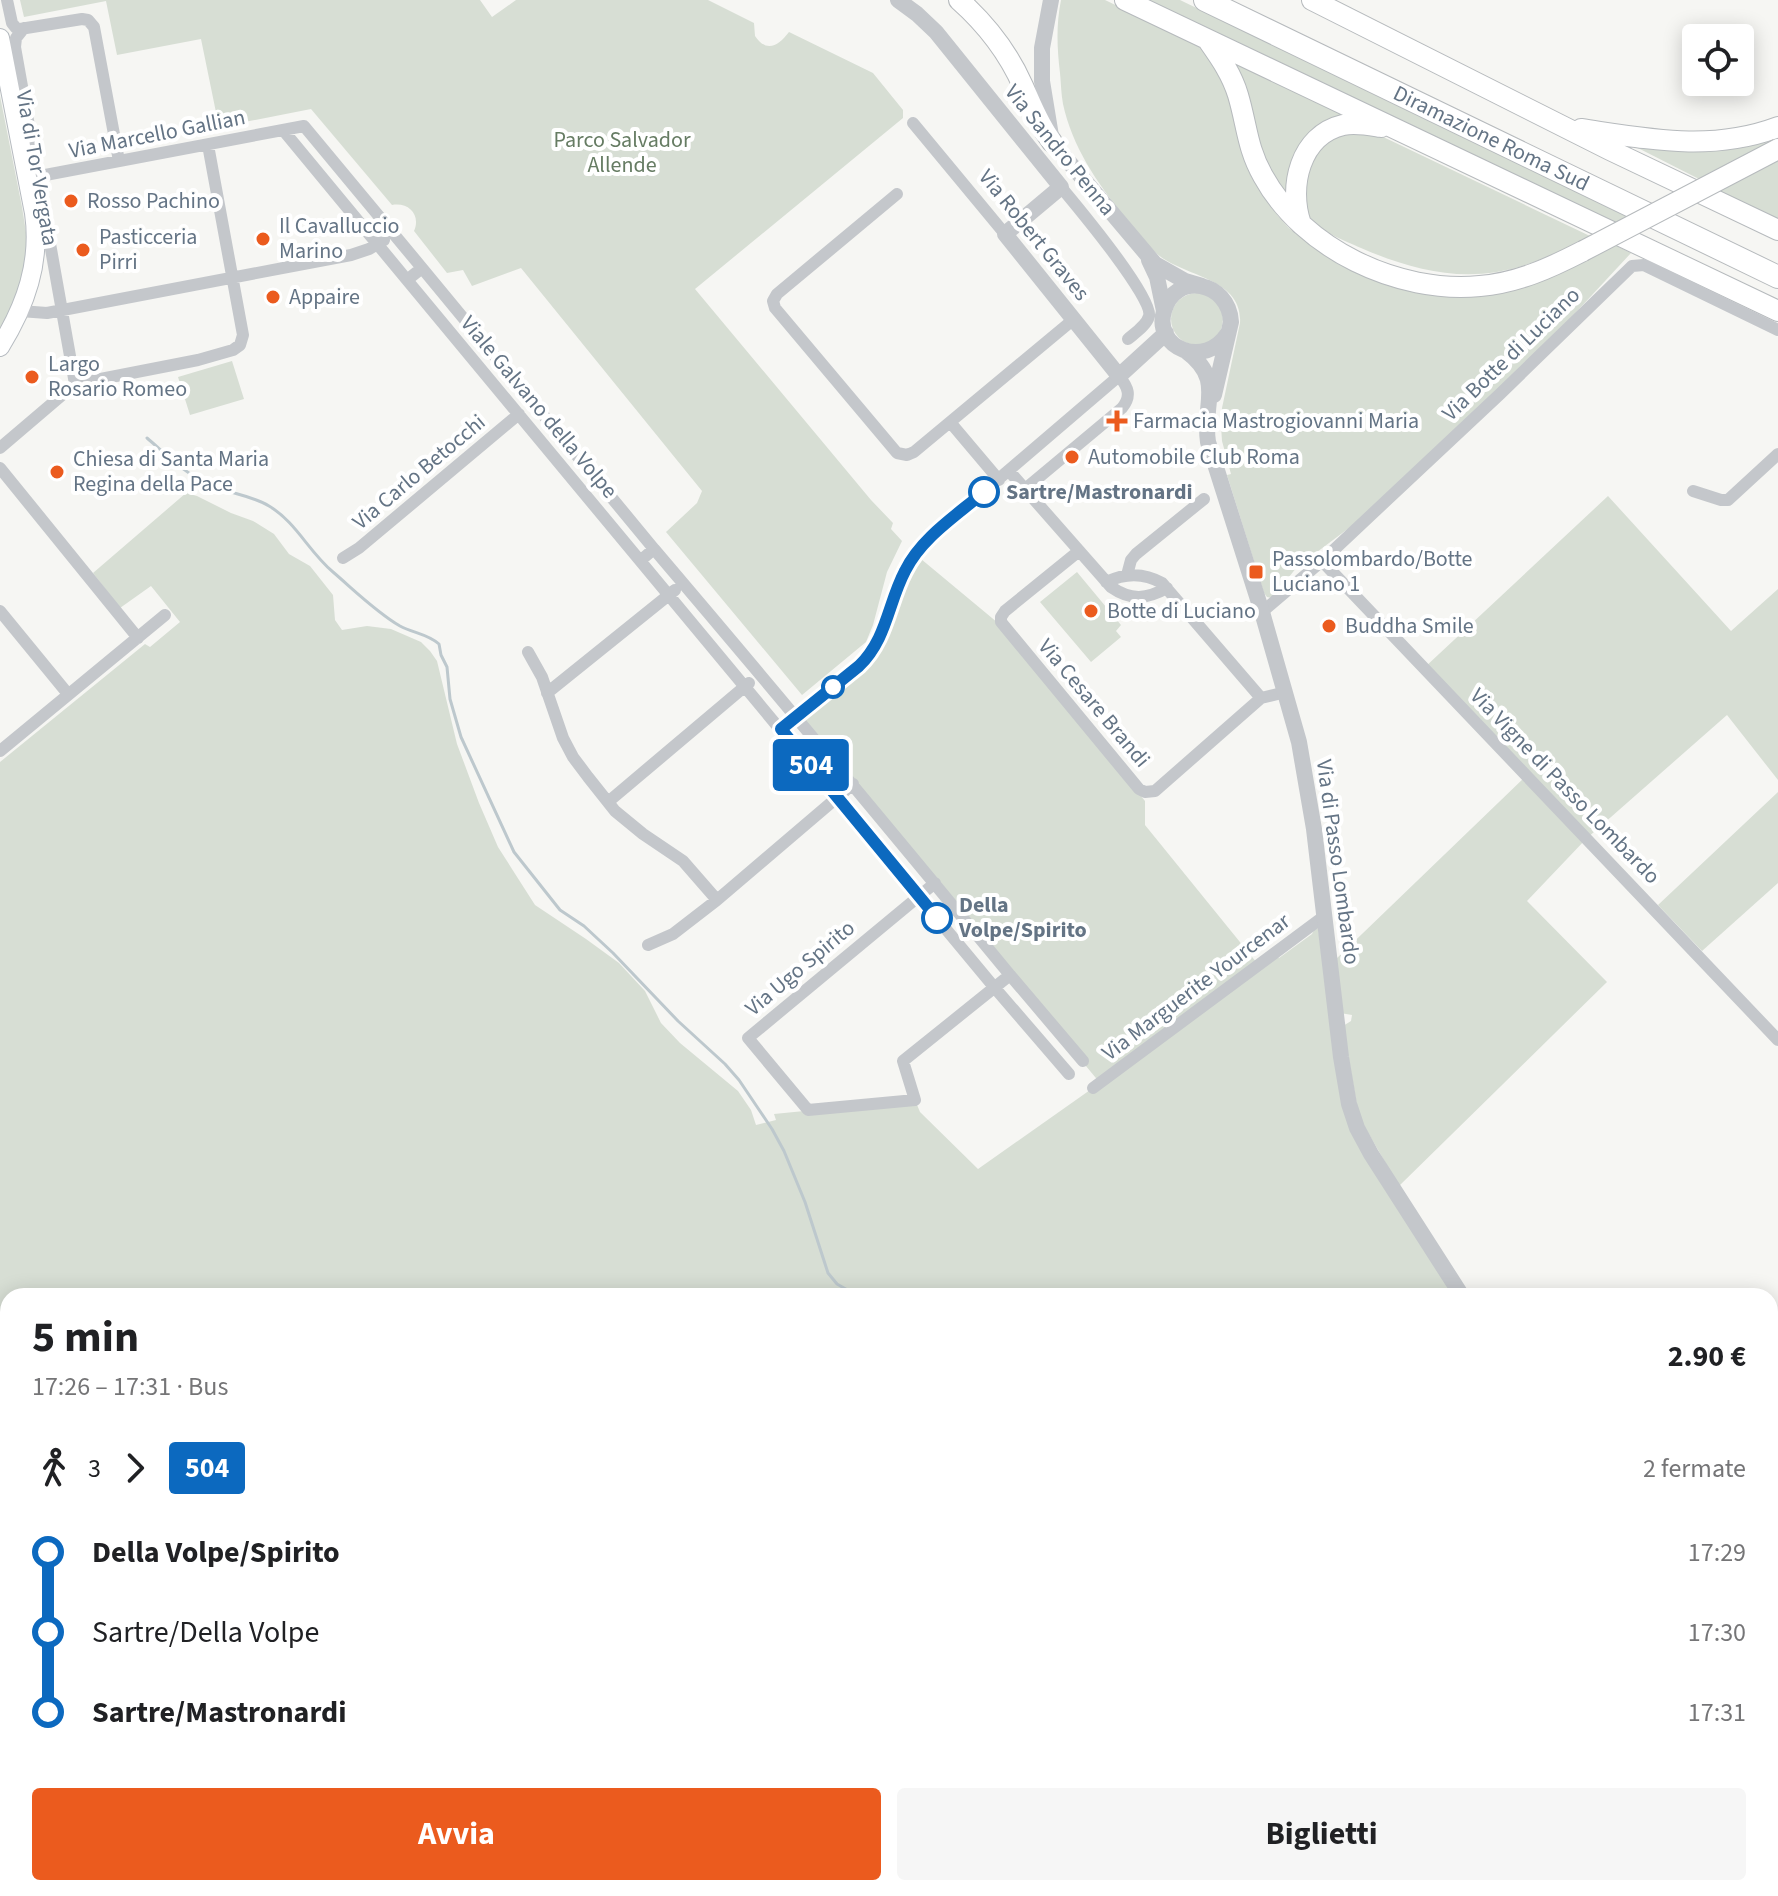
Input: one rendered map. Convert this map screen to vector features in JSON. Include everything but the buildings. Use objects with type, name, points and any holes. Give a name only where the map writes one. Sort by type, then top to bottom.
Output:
[{"type":"highway","points":[[959,0],[987,27],[1006,53],[1037,119],[1052,142]]},
{"type":"highway","points":[[1125,0],[1778,311]]},
{"type":"highway","name":"Diramazione Roma Sud","points":[[1205,0],[1778,277]]},
{"type":"highway","name":"Diramazione Roma Sud","points":[[1237,0],[1778,261]]},
{"type":"highway","points":[[1312,0],[1778,230]]},
{"type":"highway","points":[[1207,39],[1234,84],[1248,142],[1274,194],[1325,245],[1368,266],[1407,279],[1445,286],[1478,286],[1542,271],[1778,149]]},
{"type":"highway","points":[[1301,224],[1295,203],[1296,181],[1303,158],[1317,140],[1339,126],[1352,124],[1376,126],[1412,136]]},
{"type":"highway","points":[[1566,127],[1647,139],[1693,142],[1734,139],[1778,127]]},
{"type":"main road","name":"Via di Tor Vergata","points":[[0,347],[20,311],[36,259],[36,223],[10,25]]},
{"type":"street","name":"Via di Tor Vergata","points":[[7,0],[75,384]]},
{"type":"street","name":"Via Sandro Penna","points":[[898,0],[933,28],[1112,251],[1148,304],[1148,320],[1128,339]]},
{"type":"street","points":[[1051,0],[1042,72],[1052,142],[1144,252],[1166,271],[1212,289],[1225,300],[1231,316],[1228,333],[1217,346],[1196,353],[1172,342],[1163,323],[1164,312],[1157,277],[1144,252]]},
{"type":"street","points":[[10,25],[82,19],[88,20],[94,27],[119,161]]},
{"type":"street","name":"Via Robert Graves","points":[[913,123],[1119,376]]},
{"type":"street","name":"Via Marcello Gallian","points":[[40,176],[304,126],[422,268]]},
{"type":"street","points":[[283,130],[407,280],[422,268]]},
{"type":"street","points":[[0,448],[75,384],[198,360],[238,348],[243,335],[208,145]]},
{"type":"street","points":[[1005,234],[1061,187]]},
{"type":"street","points":[[897,194],[774,298],[774,306],[897,453],[907,455],[914,452],[1074,319]]},
{"type":"street","points":[[20,311],[47,313],[351,255],[378,244],[393,232]]},
{"type":"street","name":"Via Botte di Luciano","points":[[1262,612],[1322,561],[1632,266],[1642,264],[1778,330]]},
{"type":"street","name":"Viale Galvano della Volpe","points":[[422,268],[1083,1061]]},
{"type":"street","name":"Viale Galvano della Volpe","points":[[407,280],[1069,1074]]},
{"type":"street","points":[[1164,312],[1171,297],[1179,290],[1202,286]]},
{"type":"street","points":[[781,729],[868,657],[881,635],[900,581],[915,554],[1166,333]]},
{"type":"street","name":"Via di Passo Lombardo","points":[[1228,333],[1208,416],[1208,442],[1299,742],[1309,798],[1343,1077],[1357,1128],[1371,1154],[1458,1288]]},
{"type":"street","name":"Via di Passo Lombardo","points":[[1186,351],[1199,362],[1206,374],[1210,389],[1208,416]]},
{"type":"street","points":[[1025,489],[1122,408],[1129,395],[1119,376]]},
{"type":"street","name":"Via Carlo Betocchi","points":[[343,558],[519,414]]},
{"type":"street","points":[[950,422],[999,480]]},
{"type":"street","points":[[1693,491],[1728,500],[1778,454]]},
{"type":"street","points":[[0,468],[138,638]]},
{"type":"street","points":[[1009,471],[1106,582],[1120,593],[1135,598],[1152,596],[1167,588]]},
{"type":"street","points":[[1127,575],[1136,554],[1204,499]]},
{"type":"street","points":[[641,560],[654,549]]},
{"type":"street","name":"Via Cesare Brandi","points":[[1079,551],[1003,613],[1001,619],[1139,789],[1155,791],[1261,698],[1286,692]]},
{"type":"street","name":"Via Vigne di Passo Lombardo","points":[[1322,561],[1778,1040]]},
{"type":"street","points":[[1106,582],[1127,575],[1142,575],[1153,578],[1167,588],[1261,698]]},
{"type":"street","points":[[547,693],[683,583]]},
{"type":"street","points":[[0,611],[68,694]]},
{"type":"street","points":[[0,751],[165,615]]},
{"type":"street","points":[[528,652],[540,672],[557,725],[579,766],[608,802],[634,827],[683,861],[717,900]]},
{"type":"street","points":[[608,802],[760,674]]},
{"type":"street","points":[[1197,736],[1206,747]]},
{"type":"street","points":[[648,945],[670,936],[717,900],[853,784]]},
{"type":"street","name":"Via Ugo Spirito","points":[[935,883],[748,1038],[808,1110],[918,1106],[903,1061],[994,987]]},
{"type":"street","name":"Via Marguerite Yourcenar","points":[[1093,1088],[1323,917]]},
{"type":"street","points":[[994,987],[1010,975]]},
{"type":"green space","name":"Parco Salvador Allende","points":[[20,0],[480,0],[492,17],[516,0],[708,0],[754,23],[755,36],[764,45],[777,44],[789,32],[873,73],[903,110],[903,118],[695,289],[893,523],[891,529],[902,541],[887,572],[866,642],[802,695],[666,532],[697,503],[702,491],[521,268],[472,286],[463,270],[447,273],[414,231],[416,220],[412,211],[404,206],[392,205],[311,109],[219,127],[201,39],[117,55],[106,1],[24,17]]},
{"type":"green space","points":[[1061,0],[1105,0],[1201,46],[1221,76],[1252,178],[1278,216],[1308,241],[1445,291],[1615,245],[1631,253],[1567,322],[1479,408],[1353,525],[1297,567],[1272,598],[1264,593],[1227,475],[1231,474],[1222,441],[1222,408],[1240,323],[1238,308],[1232,296],[1222,287],[1156,253],[1095,177],[1073,135],[1062,100],[1058,55]]},
{"type":"green space","points":[[1142,0],[1180,0],[1627,216],[1611,225]]},
{"type":"green space","points":[[1230,57],[1355,119],[1333,123],[1290,200],[1269,175]]},
{"type":"green space","points":[[0,96],[28,245],[18,293],[4,328],[0,329]]},
{"type":"green space","points":[[1334,134],[1377,134],[1590,236],[1534,262],[1489,273],[1446,273],[1383,257],[1325,231],[1307,211],[1301,173]]},
{"type":"green space","points":[[1778,134],[1778,142],[1699,179],[1634,146]]},
{"type":"green space","points":[[1778,160],[1778,219],[1718,191]]},
{"type":"green space","points":[[1197,293],[1215,301],[1223,319],[1215,337],[1197,345],[1179,337],[1171,319],[1179,301]]},
{"type":"green space","points":[[232,361],[244,399],[190,415],[178,377]]},
{"type":"green space","points":[[186,493],[253,521],[274,534],[289,554],[310,566],[333,595],[335,620],[342,630],[367,626],[391,629],[421,642],[430,651],[437,661],[457,744],[479,803],[498,847],[535,905],[619,963],[645,991],[661,1023],[680,1043],[738,1091],[751,1110],[756,1125],[776,1120],[774,1114],[915,1100],[920,1112],[978,1169],[1100,1083],[797,716],[868,657],[915,554],[998,623],[1145,801],[1145,825],[1261,968],[1318,928],[1341,1097],[1452,1288],[0,1288],[0,762],[145,644],[150,647],[180,622],[151,586],[120,608],[93,573]]},
{"type":"green space","points":[[1608,496],[1731,631],[1778,589],[1778,780],[1727,715],[1586,839],[1527,901],[1607,982],[1399,1186],[1359,1117],[1343,1026],[1351,1021],[1352,1015],[1340,1013],[1335,960],[1526,776],[1424,668]]},
{"type":"green space","points":[[1077,572],[1121,625],[1116,631],[1121,637],[1091,662],[1040,602]]},
{"type":"green space","points":[[1778,792],[1778,883],[1702,951],[1658,905]]},
{"type":"waterway","points":[[147,438],[193,476],[218,488],[255,499],[279,513],[324,564],[374,608],[400,626],[439,644],[447,667],[450,699],[461,737],[514,852],[560,910],[584,926],[613,953],[739,1080],[784,1151],[805,1202],[828,1273],[844,1288]]},
{"type":"bus line","name":"504","points":[[937,918],[781,729],[868,657],[892,609],[900,581],[919,549],[984,492]]},
{"type":"place","name":"Rosso Pachino","points":[[71,201]]},
{"type":"place","name":"Il Cavalluccio Marino","points":[[263,239]]},
{"type":"place","name":"Pasticceria Pirri","points":[[83,250]]},
{"type":"place","name":"Appaire","points":[[273,297]]},
{"type":"place","name":"Largo Rosario Romeo","points":[[32,377]]},
{"type":"place","name":"Farmacia Mastrogiovanni Maria","points":[[1117,421]]},
{"type":"place","name":"Automobile Club Roma","points":[[1072,457]]},
{"type":"place","name":"Chiesa di Santa Maria Regina della Pace","points":[[57,472]]},
{"type":"place","name":"Sartre/Mastronardi","points":[[984,492]]},
{"type":"place","name":"Passolombardo/Botte Luciano 1","points":[[1256,572]]},
{"type":"place","name":"Botte di Luciano","points":[[1091,611]]},
{"type":"place","name":"Buddha Smile","points":[[1329,626]]},
{"type":"place","name":"Della Volpe/Spirito","points":[[937,918]]}]
